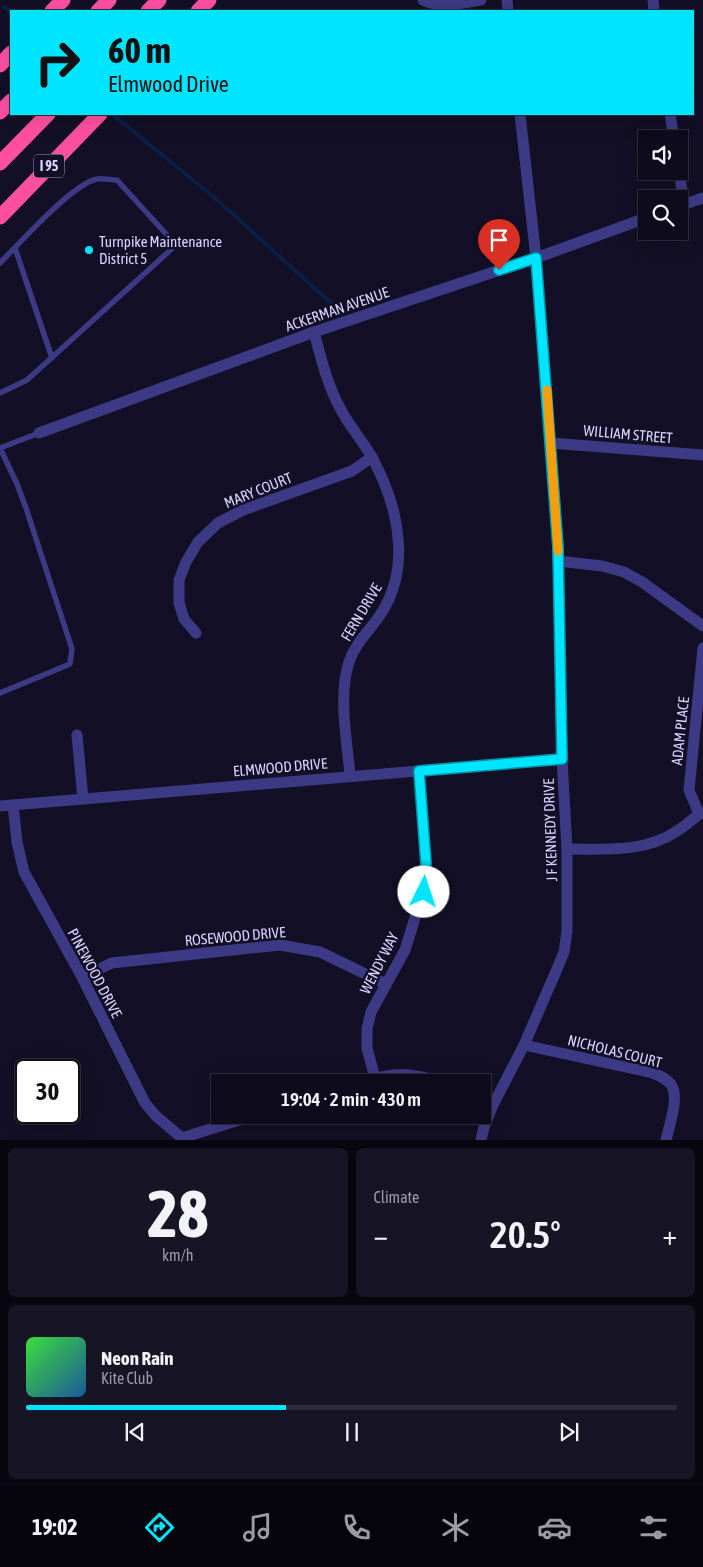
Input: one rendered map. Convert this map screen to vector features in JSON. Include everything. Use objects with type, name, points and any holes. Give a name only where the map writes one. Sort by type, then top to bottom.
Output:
[{"type":"highway","points":[[53,10],[63,0]]},
{"type":"highway","points":[[99,10],[109,0]]},
{"type":"highway","points":[[149,10],[159,0]]},
{"type":"highway","points":[[199,10],[209,0]]},
{"type":"highway","points":[[0,64],[10,54]]},
{"type":"highway","points":[[0,112],[10,102]]},
{"type":"highway","name":"I 95","points":[[0,163],[47,115]]},
{"type":"highway","name":"I 95","points":[[0,216],[99,115]]},
{"type":"street","points":[[423,0],[432,5],[446,5],[481,0]]},
{"type":"street","name":"J F KENNEDY DRIVE","points":[[491,1098],[524,1044],[564,952],[567,931],[567,849],[562,759],[558,561],[551,443],[536,258],[520,115]]},
{"type":"street","points":[[670,115],[673,130]]},
{"type":"street","points":[[688,203],[703,198]]},
{"type":"street","name":"ACKERMAN AVENUE","points":[[38,433],[314,332],[536,258],[638,221]]},
{"type":"street","name":"FERN DRIVE","points":[[314,332],[330,389],[352,429],[372,457],[384,482],[398,538],[396,580],[390,598],[378,618],[359,641],[350,660],[345,679],[344,700],[350,775]]},
{"type":"street","name":"WILLIAM STREET","points":[[551,443],[703,455]]},
{"type":"street","name":"MARY COURT","points":[[196,633],[184,619],[179,603],[178,580],[198,542],[218,523],[243,510],[352,471],[372,457]]},
{"type":"street","points":[[558,561],[602,566],[624,572],[642,582],[703,626]]},
{"type":"street","name":"ADAM PLACE","points":[[701,813],[689,790],[703,648]]},
{"type":"street","points":[[77,735],[82,799]]},
{"type":"street","name":"ELMWOOD DRIVE","points":[[0,806],[350,775],[562,759]]},
{"type":"street","name":"WENDY WAY","points":[[374,1074],[367,1048],[367,1029],[371,1012],[406,950],[424,892],[426,863],[419,771]]},
{"type":"street","name":"PINEWOOD DRIVE","points":[[13,805],[17,842],[24,872],[82,977],[144,1103],[183,1139]]},
{"type":"street","points":[[567,849],[632,848],[656,842],[676,832],[701,813]]},
{"type":"street","name":"ROSEWOOD DRIVE","points":[[82,977],[112,963],[280,945],[320,952],[386,984]]},
{"type":"street","name":"NICHOLAS COURT","points":[[524,1044],[653,1073],[664,1078],[672,1086],[675,1099],[666,1140]]},
{"type":"street","points":[[183,1139],[185,1136],[225,1124]]},
{"type":"street","name":"J F KENNEDY DRIVE","points":[[481,1140],[484,1124]]},
{"type":"lane","points":[[0,263],[51,211],[84,184],[98,178],[117,180],[176,245],[27,380],[0,393]]},
{"type":"lane","points":[[15,248],[52,358]]},
{"type":"lane","points":[[0,693],[70,664],[72,648],[23,500],[0,448],[38,433]]},
{"type":"waterway","points":[[4,6],[10,12]]},
{"type":"waterway","points":[[113,115],[215,198],[332,304]]},
{"type":"slow traffic","points":[[547,390],[558,551]]},
{"type":"place","name":"Turnpike Maintenance District 5","points":[[89,250]]},
{"type":"route","points":[[424,892],[426,863],[419,771],[562,759],[558,547],[536,258],[499,270]]}]
